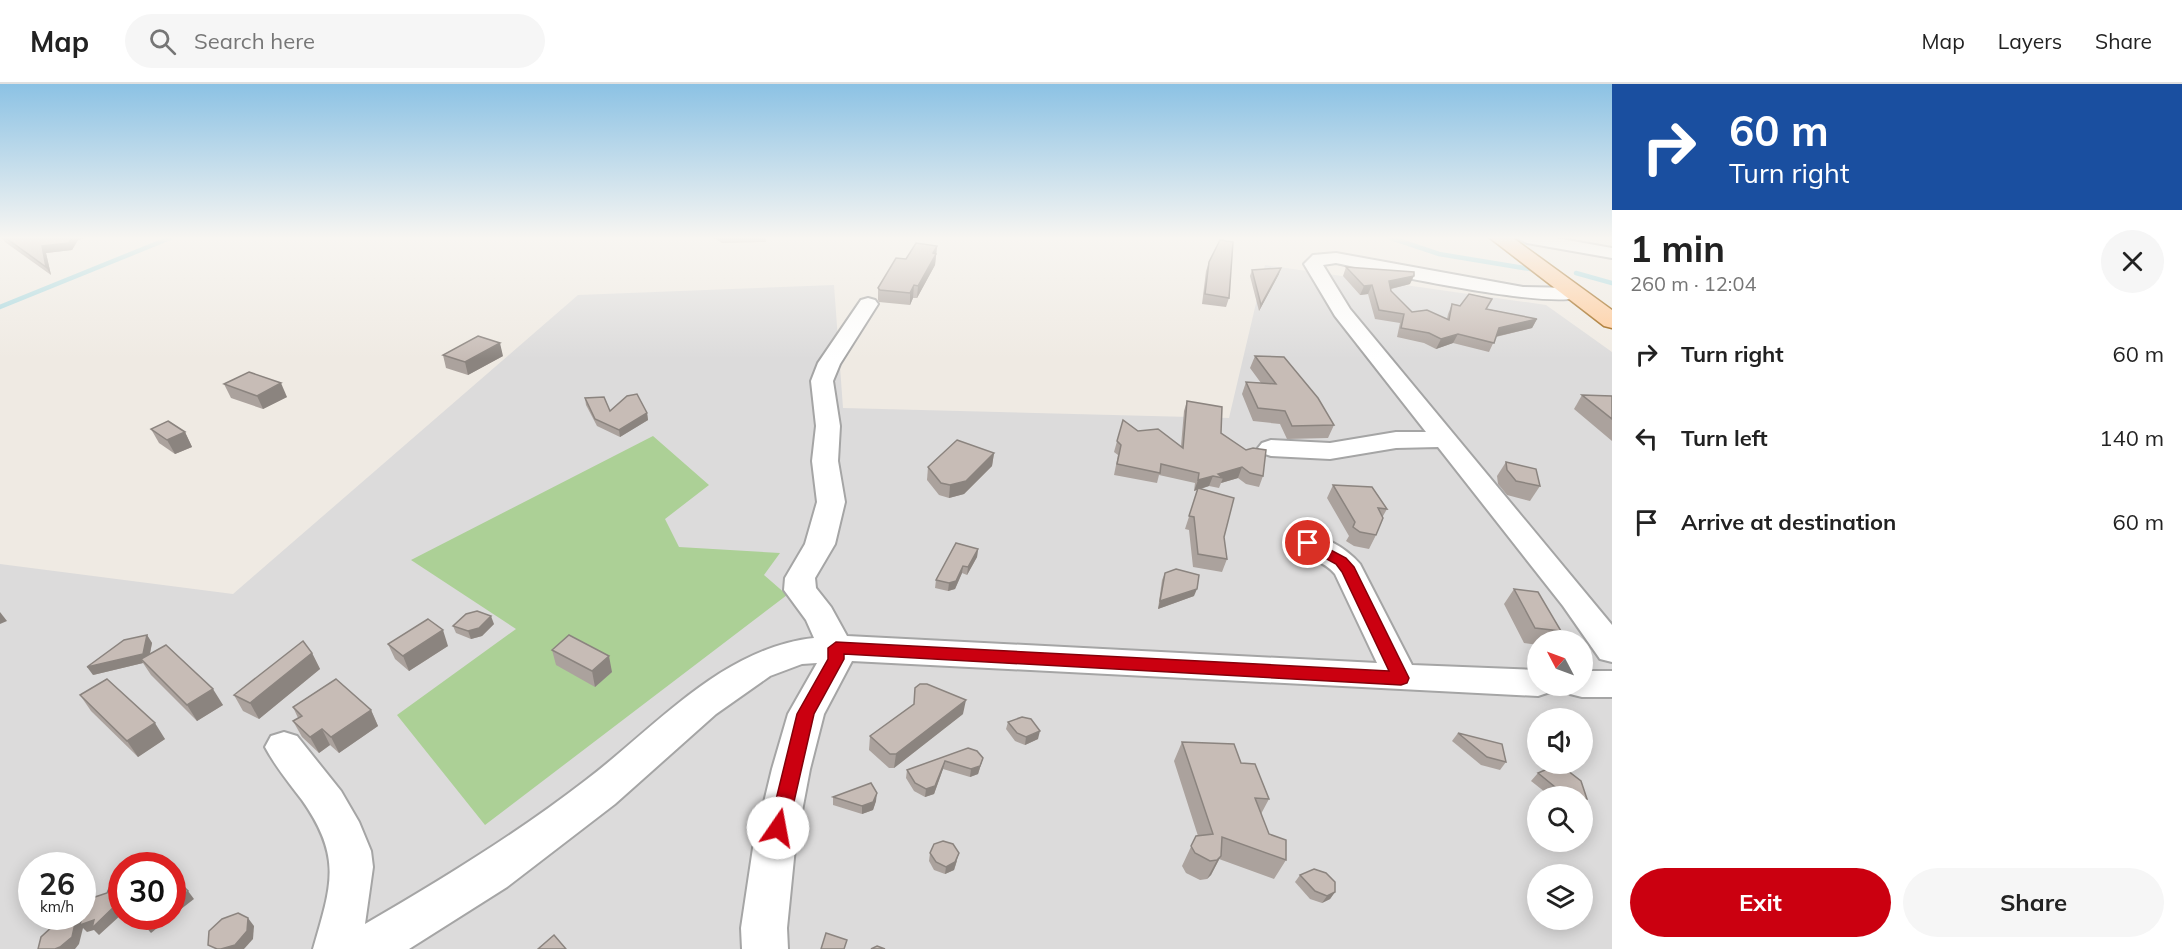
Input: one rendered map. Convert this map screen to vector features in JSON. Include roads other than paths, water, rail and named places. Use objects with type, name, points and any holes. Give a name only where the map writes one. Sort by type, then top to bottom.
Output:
[{"type":"main road","points":[[1553,278],[1612,321]]},
{"type":"street","points":[[1319,278],[1329,295],[1574,597],[1612,650]]},
{"type":"street","points":[[1442,278],[1523,294],[1574,294]]},
{"type":"street","points":[[765,949],[764,928],[774,848],[791,769],[806,714],[836,659],[836,648],[820,615],[800,590],[800,578],[820,544],[831,502],[825,461],[828,426],[822,381],[829,363],[842,350],[868,304]]},
{"type":"street","points":[[1271,448],[1330,451],[1396,440],[1445,439]]},
{"type":"street","points":[[1308,543],[1341,561],[1349,571],[1401,678]]},
{"type":"street","points":[[367,949],[492,873],[601,792],[704,704],[758,667],[799,652],[836,648],[1401,678],[1527,682]]},
{"type":"street","points":[[1593,684],[1612,684]]},
{"type":"street","points":[[284,747],[340,823],[350,846],[351,891],[336,949]]},
{"type":"waterway","points":[[0,307],[71,278]]},
{"type":"waterway","points":[[1595,278],[1612,283]]}]
